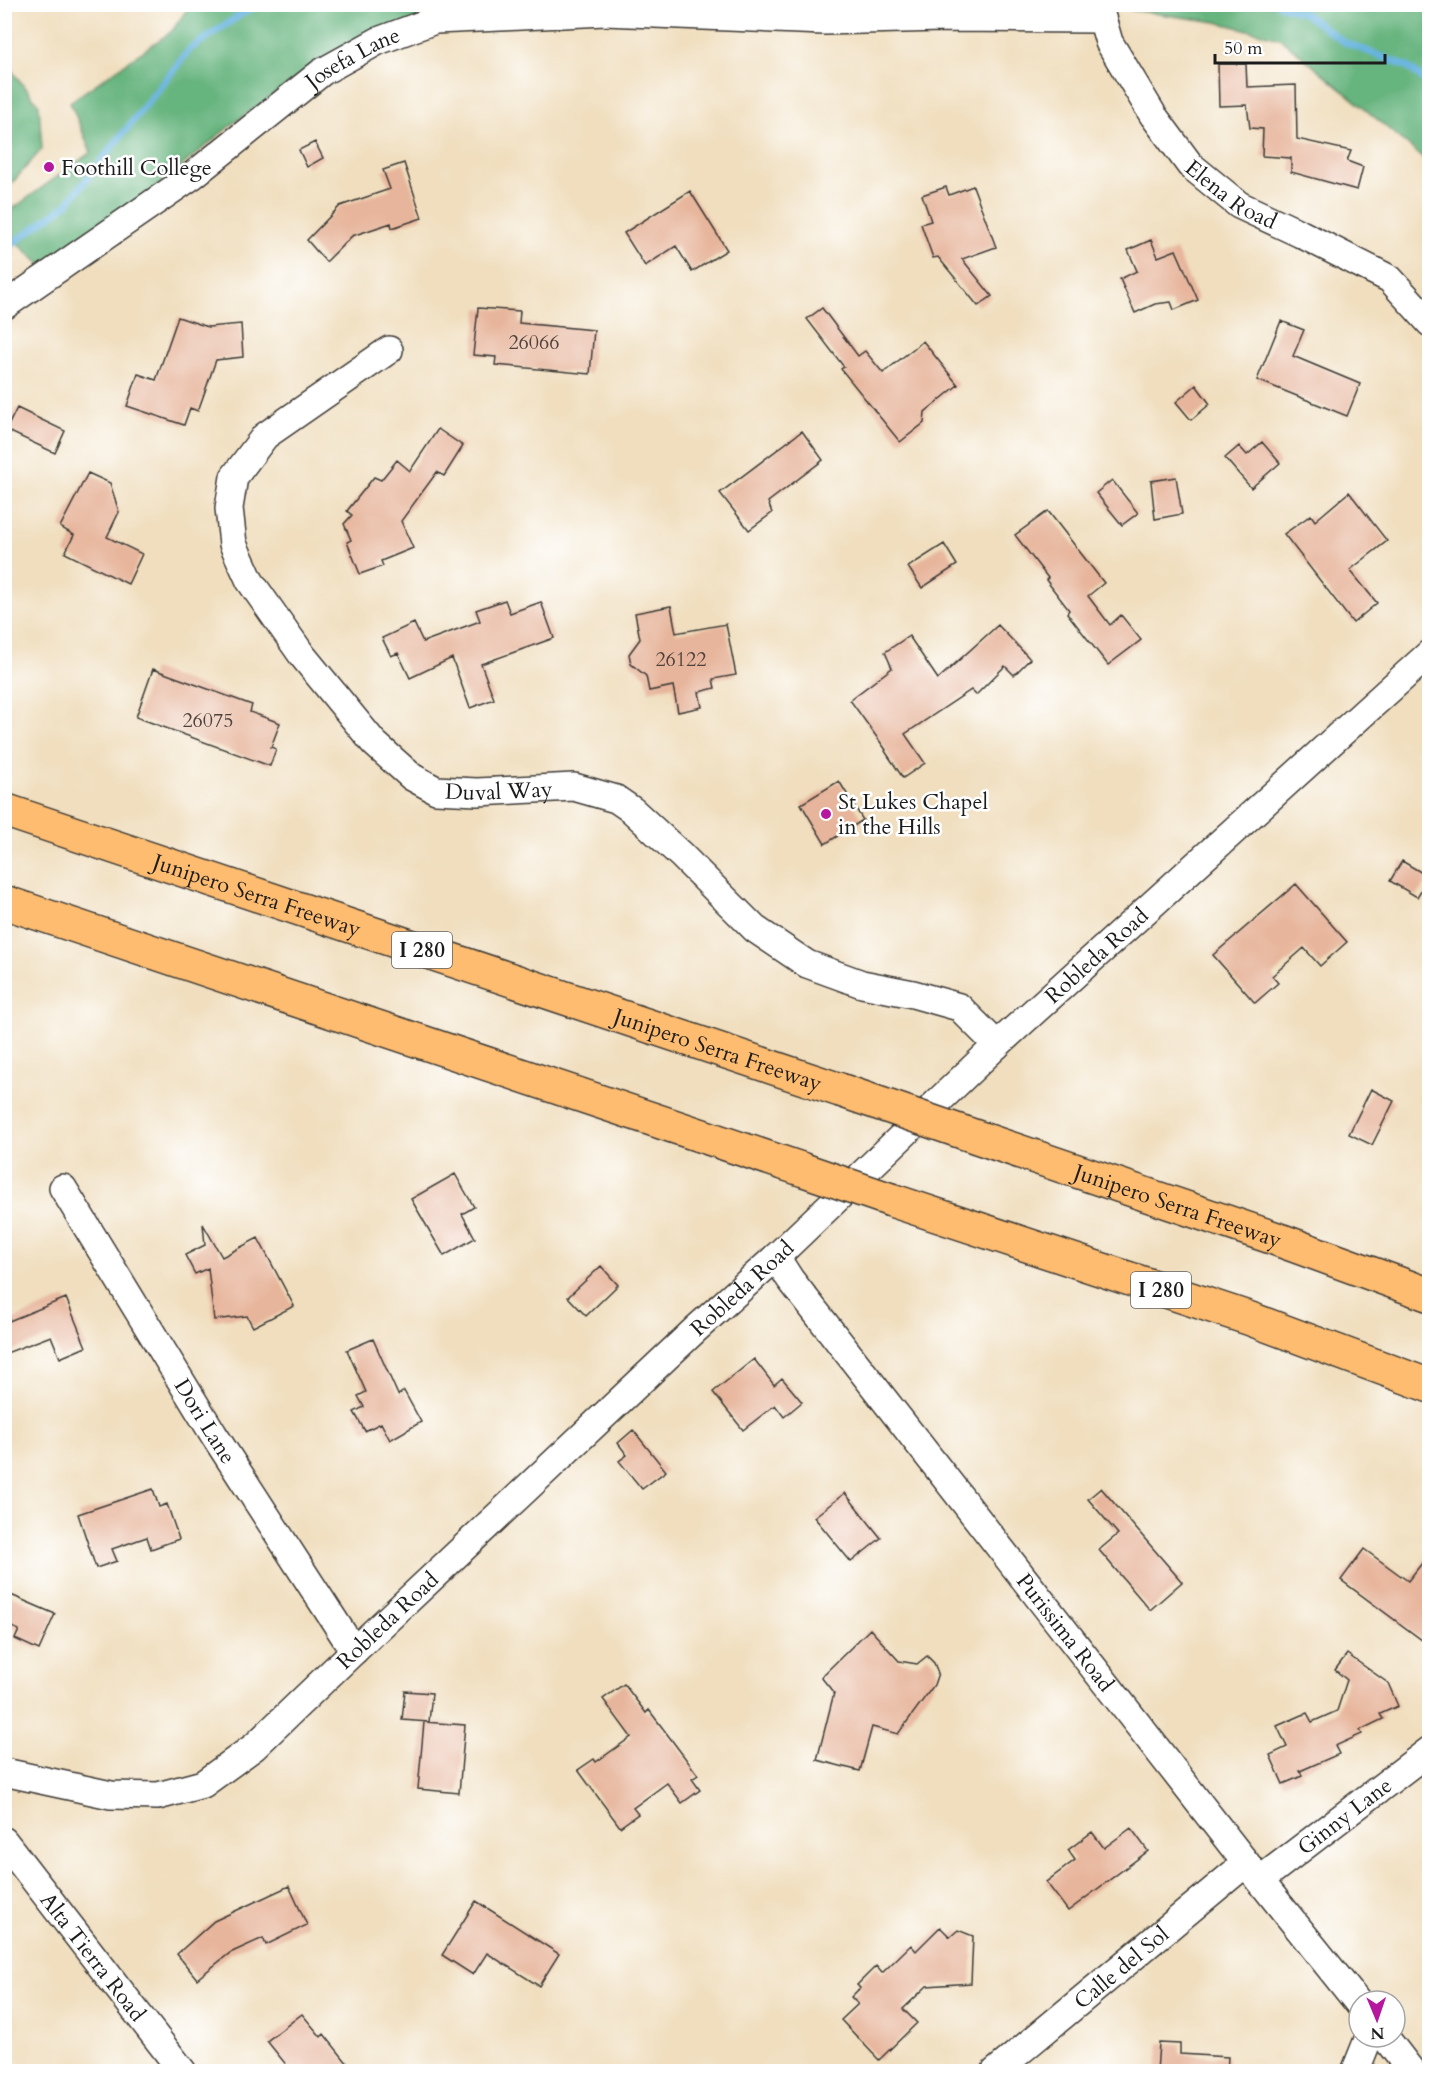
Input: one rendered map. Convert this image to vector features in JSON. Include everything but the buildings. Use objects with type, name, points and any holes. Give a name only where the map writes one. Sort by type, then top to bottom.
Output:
[{"type":"highway","name":"Junipero Serra Freeway","points":[[4,810],[840,1090],[1274,1238],[1430,1295]]},
{"type":"highway","name":"I 280","points":[[4,902],[1248,1318],[1430,1386]]},
{"type":"street","name":"Josefa Lane","points":[[4,306],[192,176],[322,72],[387,38],[435,20],[605,12],[767,12],[842,21],[1100,12]]},
{"type":"street","name":"Elena Road","points":[[1100,12],[1109,42],[1153,115],[1190,165],[1239,205],[1390,279],[1430,323]]},
{"type":"street","name":"Duval Way","points":[[389,350],[265,436],[234,477],[229,508],[233,544],[250,580],[302,655],[374,743],[412,777],[436,790],[477,792],[574,787],[615,799],[632,810],[681,855],[755,929],[807,964],[862,984],[914,994],[959,1007],[997,1045]]},
{"type":"street","name":"Robleda Road","points":[[4,1772],[111,1795],[158,1796],[203,1784],[254,1747],[696,1329],[776,1257],[997,1045],[1430,653]]},
{"type":"street","name":"Dori Lane","points":[[63,1188],[214,1435],[354,1651]]},
{"type":"street","name":"Purissima Road","points":[[776,1257],[1253,1872],[1347,1989]]},
{"type":"street","name":"Ginny Lane","points":[[1253,1872],[1430,1750]]},
{"type":"street","name":"Alta Tierra Road","points":[[4,1841],[183,2072]]},
{"type":"street","name":"Calle del Sol","points":[[995,2072],[1253,1872]]},
{"type":"street","points":[[1355,2072],[1364,2049]]},
{"type":"street","points":[[1394,2049],[1412,2072]]},
{"type":"green space","points":[[190,5],[465,5],[334,51],[230,126],[108,227],[42,266],[5,231],[4,215],[91,152],[70,102],[172,31]]},
{"type":"green space","points":[[1132,5],[1429,5],[1429,163],[1280,38],[1216,22],[1131,10]]},
{"type":"green space","points":[[5,62],[39,105],[42,149],[5,191]]},
{"type":"waterway","points":[[4,250],[67,204],[190,49],[240,15],[261,4]]},
{"type":"waterway","points":[[1278,4],[1305,14],[1344,42],[1408,67],[1430,85]]},
{"type":"place","name":"Foothill College","points":[[49,167]]},
{"type":"place","name":"St Lukes Chapel in the Hills","points":[[826,814]]}]
